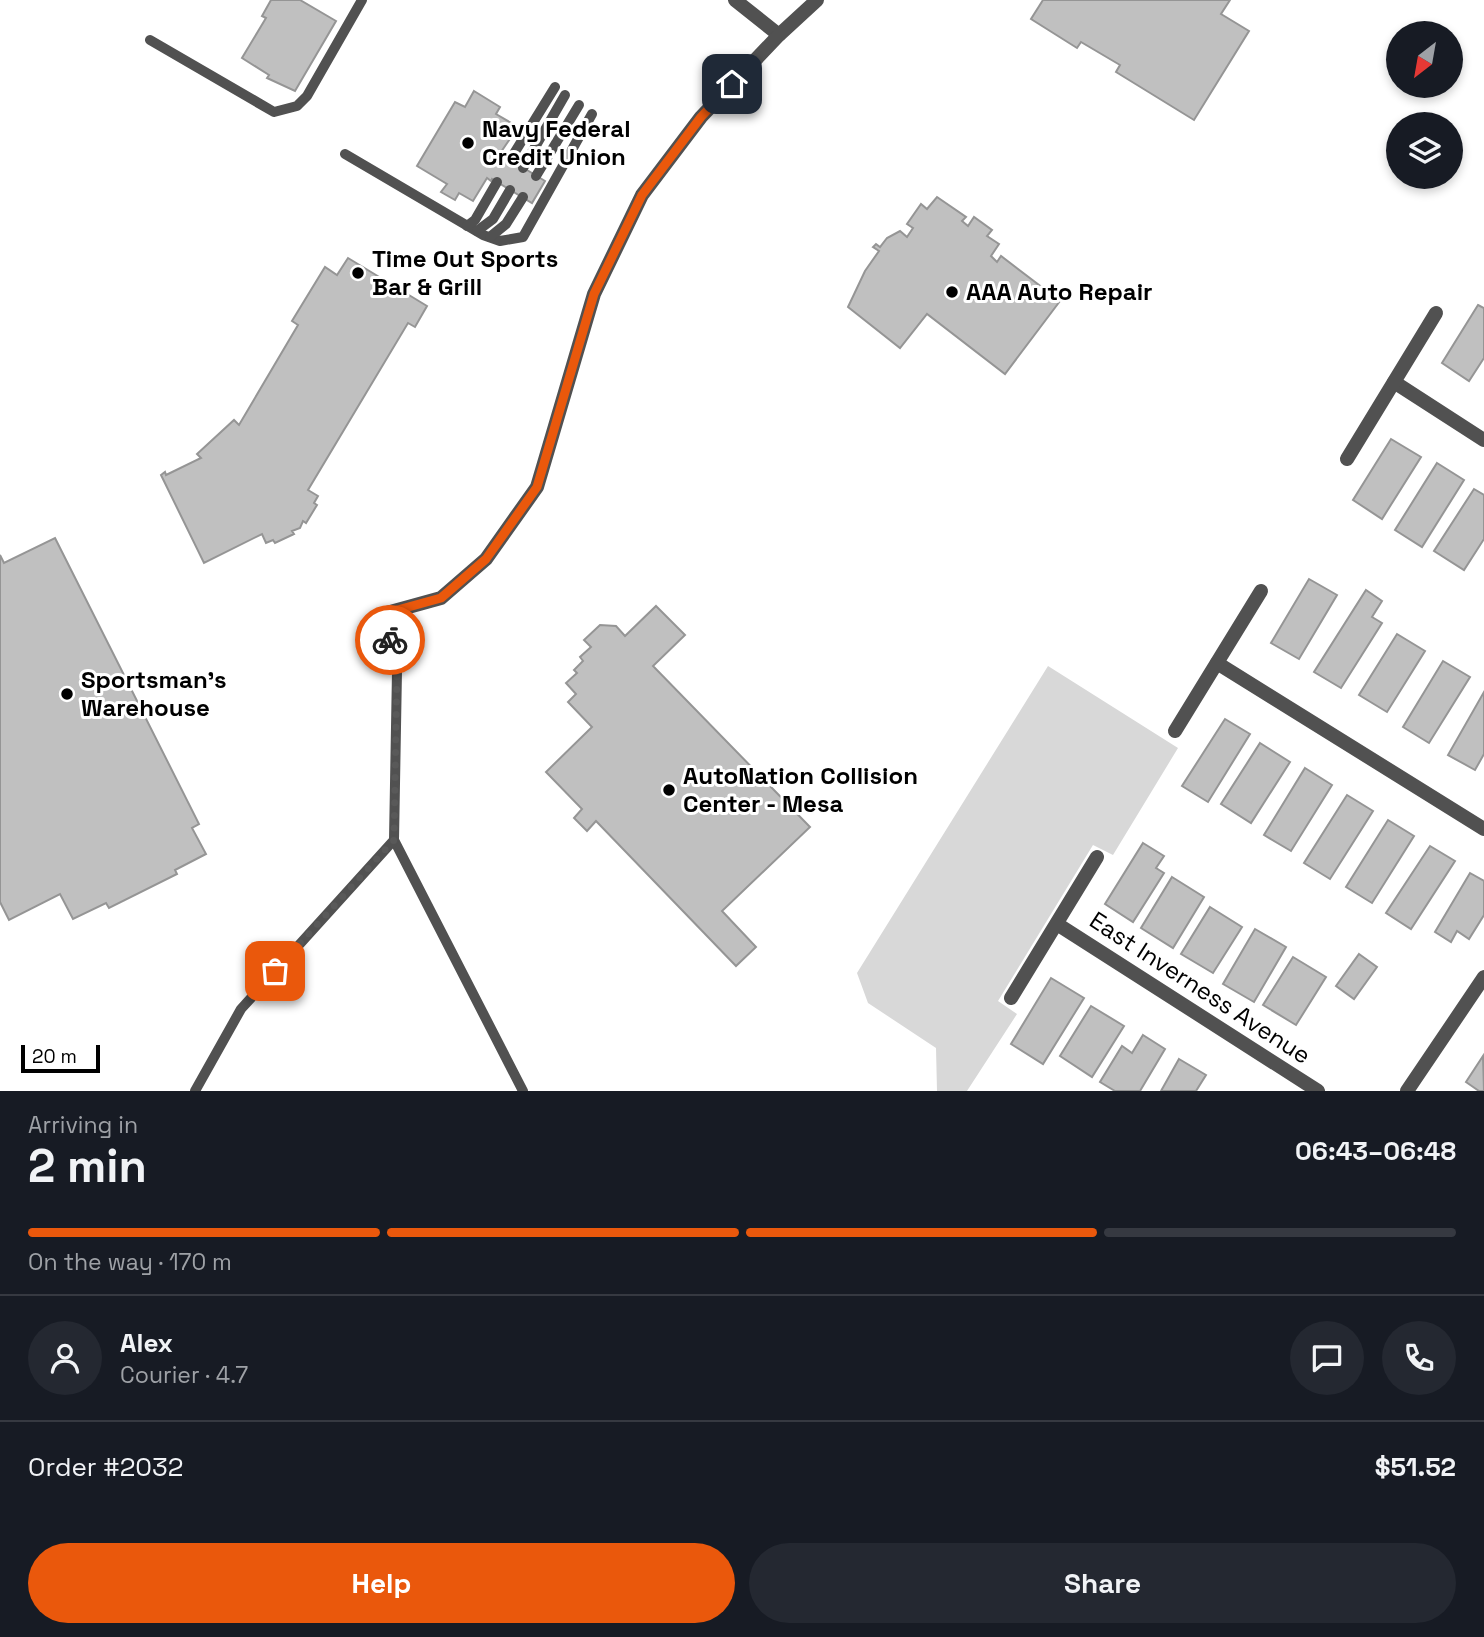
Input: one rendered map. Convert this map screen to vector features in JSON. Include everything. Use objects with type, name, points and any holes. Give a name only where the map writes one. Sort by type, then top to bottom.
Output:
[{"type":"street","points":[[734,0],[779,35]]},
{"type":"street","points":[[383,614],[441,598],[486,559],[537,487],[594,294],[642,195],[701,117],[779,35],[817,0]]},
{"type":"street","points":[[1347,459],[1436,313]]},
{"type":"street","points":[[1394,382],[1484,440]]},
{"type":"street","points":[[1175,731],[1261,591]]},
{"type":"street","points":[[1217,663],[1484,830]]},
{"type":"street","name":"East Inverness Avenue","points":[[1011,999],[1097,857]]},
{"type":"street","name":"East Inverness Avenue","points":[[1057,924],[1318,1091]]},
{"type":"street","points":[[1407,1091],[1484,977]]},
{"type":"lane","points":[[150,40],[274,112],[297,106],[307,96],[362,0]]},
{"type":"lane","points":[[510,160],[555,87]]},
{"type":"lane","points":[[523,168],[565,95]]},
{"type":"lane","points":[[536,176],[579,105]]},
{"type":"lane","points":[[345,154],[472,229],[500,242],[523,237],[592,114]]},
{"type":"lane","points":[[472,229],[497,182]]},
{"type":"lane","points":[[472,229],[493,219],[510,190]]},
{"type":"lane","points":[[490,237],[506,224],[523,197]]},
{"type":"lane","points":[[383,614],[397,671],[394,840],[523,1091]]},
{"type":"lane","points":[[195,1091],[241,1009],[394,840]]},
{"type":"shaded area","points":[[1048,666],[1178,748],[1113,855],[1093,845],[998,1001],[1017,1014],[967,1091],[937,1091],[936,1048],[868,1003],[857,973]]},
{"type":"building","points":[[271,0],[300,0],[336,21],[295,91],[267,78],[269,75],[242,58],[266,18],[262,16]]},
{"type":"building","points":[[1043,0],[1230,0],[1221,14],[1249,31],[1194,120],[1116,72],[1120,65],[1081,42],[1077,48],[1031,19]]},
{"type":"building","name":"Navy Federal Credit Union","points":[[474,91],[500,107],[496,114],[518,127],[501,152],[545,181],[532,203],[487,178],[473,201],[459,193],[455,200],[441,192],[447,184],[417,166],[455,102],[465,107]]},
{"type":"building","name":"AAA Auto Repair","points":[[937,197],[966,217],[962,221],[968,226],[974,217],[992,230],[987,236],[999,244],[991,256],[997,262],[1001,256],[1060,301],[1005,374],[927,314],[900,348],[848,307],[865,271],[879,251],[873,247],[876,244],[880,247],[887,238],[900,231],[907,237],[913,228],[907,224],[921,204],[927,209]]},
{"type":"building","points":[[348,258],[427,306],[415,327],[408,323],[308,490],[318,496],[314,503],[317,505],[306,523],[303,521],[300,528],[292,531],[294,534],[275,543],[273,540],[266,543],[262,534],[204,563],[161,475],[201,458],[197,454],[234,420],[239,425],[298,325],[292,321],[325,267],[337,275]]},
{"type":"building","points":[[1478,305],[1484,308],[1484,358],[1469,381],[1442,363]]},
{"type":"building","points":[[1391,439],[1421,457],[1382,519],[1353,500]]},
{"type":"building","points":[[1437,463],[1464,480],[1422,547],[1395,530]]},
{"type":"building","points":[[1474,489],[1484,495],[1484,539],[1464,570],[1434,551]]},
{"type":"building","name":"Sportsman's Warehouse","points":[[55,538],[199,824],[192,828],[206,854],[175,870],[177,874],[109,908],[106,903],[73,919],[60,894],[9,920],[0,902],[0,555],[4,563]]},
{"type":"building","points":[[1309,579],[1337,595],[1299,659],[1271,643]]},
{"type":"building","points":[[1366,590],[1382,601],[1372,617],[1382,623],[1341,688],[1314,672]]},
{"type":"building","name":"AutoNation Collision Center - Mesa","points":[[656,606],[685,635],[653,666],[810,827],[722,911],[756,947],[736,966],[596,821],[587,831],[574,818],[582,809],[546,772],[592,727],[568,702],[576,694],[566,683],[577,673],[574,670],[583,661],[580,657],[591,647],[584,640],[600,625],[616,626],[625,636]]},
{"type":"building","points":[[1397,634],[1425,651],[1387,712],[1359,695]]},
{"type":"building","points":[[1443,661],[1470,677],[1429,743],[1403,727]]},
{"type":"building","points":[[1484,692],[1484,754],[1475,770],[1448,755]]},
{"type":"building","points":[[1225,719],[1250,734],[1208,802],[1182,786]]},
{"type":"building","points":[[1260,743],[1290,762],[1251,823],[1221,804]]},
{"type":"building","points":[[1305,768],[1332,785],[1291,851],[1264,835]]},
{"type":"building","points":[[1347,795],[1373,811],[1330,879],[1304,863]]},
{"type":"building","points":[[1388,820],[1414,836],[1372,903],[1346,887]]},
{"type":"building","points":[[1143,843],[1164,856],[1156,868],[1164,873],[1133,922],[1105,904]]},
{"type":"building","points":[[1430,846],[1455,861],[1411,929],[1386,913]]},
{"type":"building","points":[[1470,873],[1484,881],[1484,915],[1469,939],[1457,931],[1451,942],[1435,932]]},
{"type":"building","points":[[1172,877],[1204,897],[1173,948],[1141,928]]},
{"type":"building","points":[[1210,907],[1242,927],[1213,973],[1181,954]]},
{"type":"building","points":[[1255,929],[1286,947],[1254,1002],[1223,984]]},
{"type":"building","points":[[1359,954],[1377,967],[1354,999],[1336,986]]},
{"type":"building","points":[[1293,957],[1326,977],[1296,1025],[1263,1005]]},
{"type":"building","points":[[1051,978],[1084,998],[1043,1064],[1011,1044]]},
{"type":"building","points":[[1091,1006],[1124,1026],[1092,1077],[1060,1056]]},
{"type":"building","points":[[1143,1035],[1165,1049],[1140,1091],[1115,1091],[1100,1082],[1122,1046],[1132,1053]]},
{"type":"building","points":[[1483,1056],[1484,1091],[1479,1091],[1466,1082]]},
{"type":"building","points":[[1179,1059],[1206,1075],[1196,1091],[1161,1091]]},
{"type":"way so far","points":[[275,971],[394,840],[397,671],[390,640]]},
{"type":"place","name":"Navy Federal Credit Union","points":[[468,143]]},
{"type":"place","name":"Time Out Sports Bar & Grill","points":[[358,273]]},
{"type":"place","name":"AAA Auto Repair","points":[[952,292]]},
{"type":"place","name":"Sportsman's Warehouse","points":[[67,694]]},
{"type":"place","name":"AutoNation Collision Center - Mesa","points":[[669,790]]},
{"type":"route","points":[[390,640],[383,614],[441,598],[486,559],[537,487],[594,294],[642,195],[701,117],[732,84]]}]
